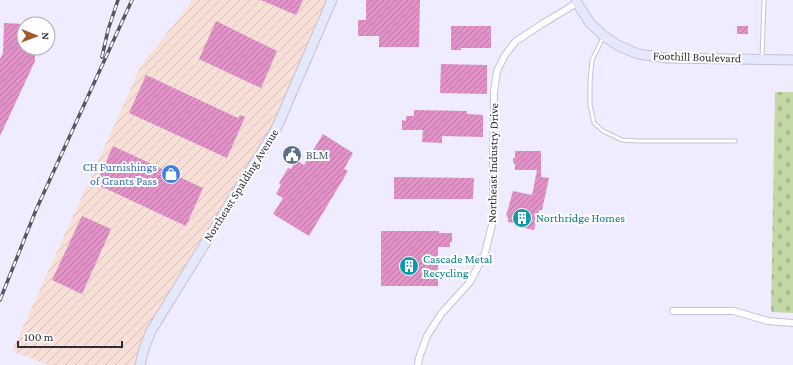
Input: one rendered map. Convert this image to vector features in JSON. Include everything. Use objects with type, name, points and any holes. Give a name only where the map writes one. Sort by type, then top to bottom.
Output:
[{"type":"street","name":"Northeast Spalding Avenue","points":[[140,365],[144,348],[151,331],[276,127],[332,0]]},
{"type":"street","name":"Foothill Boulevard","points":[[576,1],[590,23],[604,36],[617,45],[638,54],[667,58],[793,60]]},
{"type":"street","name":"Northeast Industry Drive","points":[[418,365],[427,336],[441,314],[470,282],[485,253],[494,221],[494,92],[497,71],[505,55],[516,41],[576,1]]},
{"type":"street","points":[[673,311],[734,311],[768,322],[793,323]]},
{"type":"lane","points":[[762,60],[764,0]]},
{"type":"lane","points":[[604,36],[592,60],[590,82],[590,105],[594,123],[603,131],[622,140],[735,141]]},
{"type":"shaded area","points":[[193,0],[332,0],[283,113],[160,316],[140,365],[49,365],[12,351],[141,66]]},
{"type":"green space","points":[[775,92],[793,92],[793,313],[771,312]]},
{"type":"building","points":[[261,0],[303,0],[296,15]]},
{"type":"building","points":[[366,0],[420,0],[419,47],[379,47],[379,36],[358,36],[358,20],[366,20]]},
{"type":"building","points":[[216,21],[277,51],[261,88],[199,59]]},
{"type":"building","points":[[4,23],[16,24],[16,56],[35,56],[35,61],[0,136],[0,59],[3,53]]},
{"type":"building","points":[[451,26],[491,26],[491,48],[461,48],[461,50],[451,50]]},
{"type":"building","points":[[737,26],[748,26],[748,34],[737,34]]},
{"type":"building","points":[[441,64],[487,65],[487,94],[440,93]]},
{"type":"building","points":[[146,75],[238,118],[240,115],[245,117],[227,158],[129,113]]},
{"type":"building","points":[[414,110],[467,111],[467,114],[483,115],[483,137],[442,136],[442,143],[422,142],[423,130],[402,130],[402,120],[406,121],[406,116],[414,116]]},
{"type":"building","points":[[323,134],[353,153],[344,169],[348,171],[309,236],[273,214],[283,198],[276,194],[281,185],[279,183],[288,168],[291,169],[296,160],[304,165]]},
{"type":"building","points":[[113,146],[203,188],[186,226],[96,184]]},
{"type":"building","points":[[515,151],[541,151],[541,177],[549,178],[542,210],[539,210],[534,230],[515,226],[515,223],[508,222],[508,217],[506,216],[513,191],[532,195],[537,170],[515,170],[513,158],[515,158]]},
{"type":"building","points":[[394,177],[474,178],[473,199],[394,199]]},
{"type":"building","points":[[82,216],[111,229],[82,294],[52,280]]},
{"type":"building","name":"Cascade Metal Recycling","points":[[381,231],[439,231],[439,233],[452,233],[452,242],[450,242],[450,247],[438,247],[438,286],[381,286]]},
{"type":"railway","points":[[102,57],[108,30],[118,0]]},
{"type":"railway","points":[[0,300],[36,210],[132,0]]},
{"type":"place","name":"BLM","points":[[292,155]]},
{"type":"place","name":"CH Furnishings of Grants Pass","points":[[171,174]]},
{"type":"place","name":"Northridge Homes","points":[[522,218]]},
{"type":"place","name":"Cascade Metal Recycling","points":[[409,266]]}]
